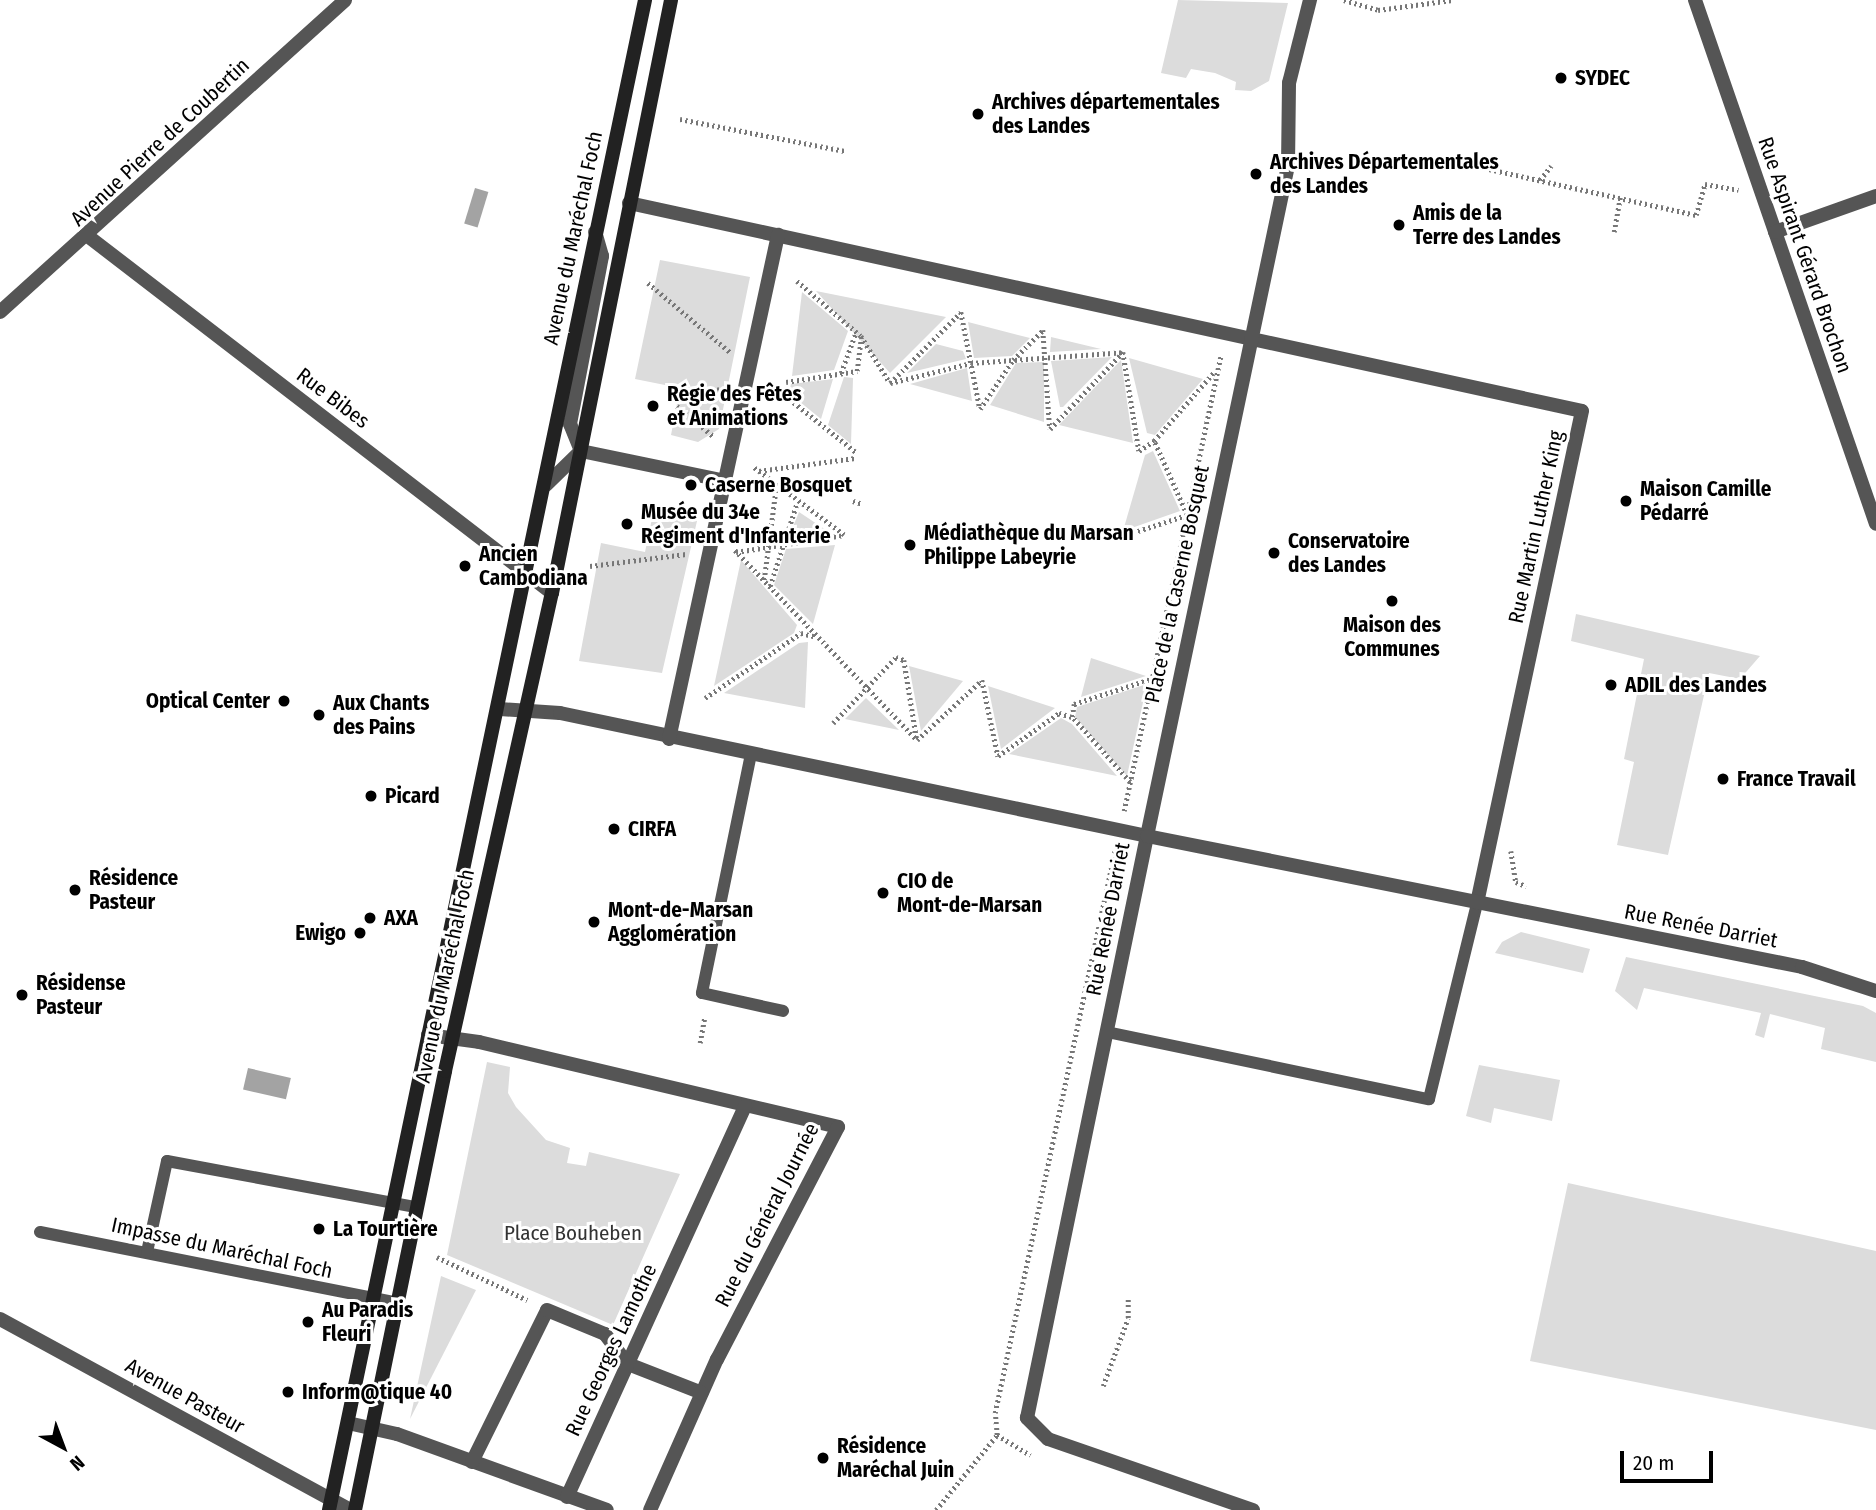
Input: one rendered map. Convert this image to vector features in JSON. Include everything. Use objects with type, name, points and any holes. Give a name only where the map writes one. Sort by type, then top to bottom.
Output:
[{"type":"main road","name":"Avenue du Maréchal Foch","points":[[330,1505],[428,1035],[500,709],[594,230],[645,0]]},
{"type":"main road","name":"Avenue du Maréchal Foch","points":[[352,1510],[371,1431],[452,1041],[552,593],[671,0]]},
{"type":"street","name":"Avenue Pierre de Coubertin","points":[[0,313],[89,237],[345,0]]},
{"type":"street","name":"Place de la Caserne Bosquet","points":[[1147,836],[1288,166],[1289,83],[1310,0]]},
{"type":"street","name":"Rue Aspirant Gérard Brochon","points":[[1695,0],[1876,524]]},
{"type":"street","points":[[1775,232],[1876,196]]},
{"type":"street","points":[[629,203],[1250,337]]},
{"type":"street","points":[[581,451],[570,424],[602,256],[594,230]]},
{"type":"street","points":[[669,739],[778,235]]},
{"type":"street","name":"Rue Bibes","points":[[89,237],[552,593]]},
{"type":"street","name":"Rue Martin Luther King","points":[[1250,337],[1582,411],[1477,903]]},
{"type":"street","points":[[581,451],[726,481]]},
{"type":"street","points":[[546,485],[581,451]]},
{"type":"street","points":[[500,709],[526,713],[559,713],[669,739],[1147,836]]},
{"type":"street","name":"Rue Renée Darriet","points":[[1253,1510],[1048,1439],[1027,1418],[1147,836],[1802,967],[1876,991]]},
{"type":"street","name":"Rue du Général Journée","points":[[428,1035],[452,1041],[479,1042],[838,1127],[702,1392],[650,1510]]},
{"type":"street","name":"Rue Georges Lamothe","points":[[567,1497],[745,1106]]},
{"type":"street","points":[[472,1462],[547,1310],[605,1334],[628,1364],[702,1392]]},
{"type":"street","name":"Avenue Pasteur","points":[[0,1319],[330,1505],[352,1510]]},
{"type":"street","points":[[348,1423],[371,1431],[397,1434],[607,1510]]},
{"type":"lane","points":[[751,754],[702,993],[783,1011]]},
{"type":"lane","points":[[1107,1032],[1429,1099],[1477,903]]},
{"type":"lane","points":[[147,1252],[167,1161],[416,1207]]},
{"type":"lane","name":"Impasse du Maréchal Foch","points":[[40,1232],[397,1303]]},
{"type":"path","points":[[1344,0],[1378,10],[1452,0]]},
{"type":"path","points":[[680,119],[845,151]]},
{"type":"path","points":[[1457,162],[1696,215],[1705,184],[1762,194]]},
{"type":"path","points":[[1540,180],[1551,166]]},
{"type":"path","points":[[1614,232],[1620,198]]},
{"type":"path","points":[[797,281],[861,336],[890,383]]},
{"type":"path","points":[[648,283],[750,364]]},
{"type":"path","points":[[890,383],[961,312],[980,409],[1013,360],[1043,330],[1050,429],[1123,352]]},
{"type":"path","points":[[841,374],[856,332]]},
{"type":"path","points":[[786,382],[857,371],[861,336]]},
{"type":"path","points":[[890,383],[971,363],[1123,352]]},
{"type":"path","points":[[1123,352],[1139,451],[1154,441],[1218,369]]},
{"type":"path","points":[[772,385],[855,455],[754,470],[844,536],[736,551],[917,740]]},
{"type":"path","points":[[680,394],[733,387]]},
{"type":"path","points":[[677,406],[717,439]]},
{"type":"path","points":[[1117,538],[1187,515],[1154,441]]},
{"type":"path","points":[[764,581],[776,487]]},
{"type":"path","points":[[853,501],[863,504]]},
{"type":"path","points":[[770,586],[797,503]]},
{"type":"path","points":[[590,566],[697,553]]},
{"type":"path","points":[[705,698],[802,633],[817,637]]},
{"type":"path","points":[[833,723],[896,657],[904,660],[917,740]]},
{"type":"path","points":[[1072,718],[1074,704],[1152,678]]},
{"type":"path","points":[[917,740],[982,680],[999,756],[1059,713],[1072,718],[1130,782]]},
{"type":"path","points":[[437,1257],[547,1310]]},
{"type":"path","points":[[1103,1386],[1128,1318],[1128,1296]]},
{"type":"path","points":[[936,1510],[997,1435]]},
{"type":"green space","points":[[1178,0],[1288,3],[1269,81],[1251,91],[1235,90],[1236,82],[1215,73],[1191,69],[1186,78],[1161,73]]},
{"type":"green space","points":[[660,260],[750,277],[719,429],[698,442],[671,435],[680,388],[635,379]]},
{"type":"green space","points":[[816,291],[946,317],[890,373]]},
{"type":"green space","points":[[802,292],[848,331],[834,370],[792,376]]},
{"type":"green space","points":[[968,322],[1030,338],[1012,356],[974,358]]},
{"type":"green space","points":[[1051,337],[1101,349],[1050,352]]},
{"type":"green space","points":[[936,344],[963,351],[966,359],[907,373]]},
{"type":"green space","points":[[1112,357],[1063,407],[1060,407],[1051,361]]},
{"type":"green space","points":[[1129,358],[1203,379],[1155,435],[1147,433]]},
{"type":"green space","points":[[1121,360],[1133,443],[1059,425]]},
{"type":"green space","points":[[1044,362],[1044,422],[990,405],[1016,363]]},
{"type":"green space","points":[[967,368],[972,401],[910,384]]},
{"type":"green space","points":[[844,377],[853,378],[851,444],[828,425]]},
{"type":"green space","points":[[833,379],[821,419],[789,393],[791,384]]},
{"type":"green space","points":[[1153,451],[1180,511],[1123,531],[1145,455]]},
{"type":"green space","points":[[655,504],[685,509],[697,521],[662,673],[579,661],[601,543],[645,552]]},
{"type":"green space","points":[[799,512],[832,534],[788,539]]},
{"type":"green space","points":[[835,545],[813,624],[774,585],[786,549]]},
{"type":"green space","points":[[741,560],[797,625],[794,633],[714,686]]},
{"type":"green space","points":[[1576,614],[1760,656],[1740,679],[1709,673],[1668,855],[1617,845],[1634,762],[1624,759],[1644,659],[1571,641]]},
{"type":"green space","points":[[808,642],[805,708],[724,693],[799,643]]},
{"type":"green space","points":[[1091,658],[1146,676],[1081,697]]},
{"type":"green space","points":[[909,666],[963,681],[921,731]]},
{"type":"green space","points":[[1147,684],[1127,776],[1075,717],[1077,707]]},
{"type":"green space","points":[[988,686],[1055,708],[1001,749]]},
{"type":"green space","points":[[866,698],[899,730],[845,719]]},
{"type":"green space","points":[[1061,718],[1072,724],[1117,776],[1009,754]]},
{"type":"green space","points":[[1521,932],[1590,949],[1583,973],[1495,953],[1502,942]]},
{"type":"green space","points":[[1626,957],[1863,1006],[1876,1013],[1876,1062],[1821,1049],[1825,1028],[1770,1014],[1764,1038],[1755,1035],[1761,1013],[1644,988],[1637,1010],[1615,991]]},
{"type":"green space","name":"Place Bouheben","points":[[487,1062],[510,1067],[508,1093],[516,1107],[546,1140],[570,1148],[567,1163],[586,1166],[589,1152],[680,1174],[613,1325],[447,1255]]},
{"type":"green space","points":[[1479,1065],[1560,1080],[1552,1121],[1494,1108],[1491,1123],[1466,1116]]},
{"type":"green space","points":[[1568,1183],[1876,1251],[1876,1430],[1530,1361]]},
{"type":"green space","points":[[441,1276],[476,1290],[410,1419]]},
{"type":"shaded area","points":[[475,188],[488,192],[478,227],[464,223]]},
{"type":"shaded area","points":[[248,1068],[291,1078],[286,1099],[243,1089]]},
{"type":"place","name":"SYDEC","points":[[1561,78]]},
{"type":"place","name":"Archives départementales des Landes","points":[[978,114]]},
{"type":"place","name":"Archives Départementales des Landes","points":[[1256,174]]},
{"type":"place","name":"Amis de la Terre des Landes","points":[[1399,225]]},
{"type":"place","name":"Régie des Fêtes et Animations","points":[[653,406]]},
{"type":"place","name":"Caserne Bosquet","points":[[691,485]]},
{"type":"place","name":"Maison Camille Pédarré","points":[[1626,501]]},
{"type":"place","name":"Musée du 34e Régiment d'Infanterie","points":[[627,524]]},
{"type":"place","name":"Médiathèque du Marsan Philippe Labeyrie","points":[[910,545]]},
{"type":"place","name":"Conservatoire des Landes","points":[[1274,553]]},
{"type":"place","name":"Ancien Cambodiana","points":[[465,566]]},
{"type":"place","name":"Maison des Communes","points":[[1392,601]]},
{"type":"place","name":"ADIL des Landes","points":[[1611,685]]},
{"type":"place","name":"Optical Center","points":[[284,701]]},
{"type":"place","name":"Aux Chants des Pains","points":[[319,715]]},
{"type":"place","name":"France Travail","points":[[1723,779]]},
{"type":"place","name":"Picard","points":[[371,796]]},
{"type":"place","name":"CIRFA","points":[[614,829]]},
{"type":"place","name":"Résidence Pasteur","points":[[75,890]]},
{"type":"place","name":"CIO de Mont-de-Marsan","points":[[883,893]]},
{"type":"place","name":"AXA","points":[[370,918]]},
{"type":"place","name":"Mont-de-Marsan Agglomération","points":[[594,922]]},
{"type":"place","name":"Ewigo","points":[[360,933]]},
{"type":"place","name":"Résidense Pasteur","points":[[22,995]]},
{"type":"place","name":"La Tourtière","points":[[319,1229]]},
{"type":"place","name":"Au Paradis Fleuri","points":[[308,1322]]},
{"type":"place","name":"Inform@tique 40","points":[[288,1392]]},
{"type":"place","name":"Résidence Maréchal Juin","points":[[823,1458]]}]
